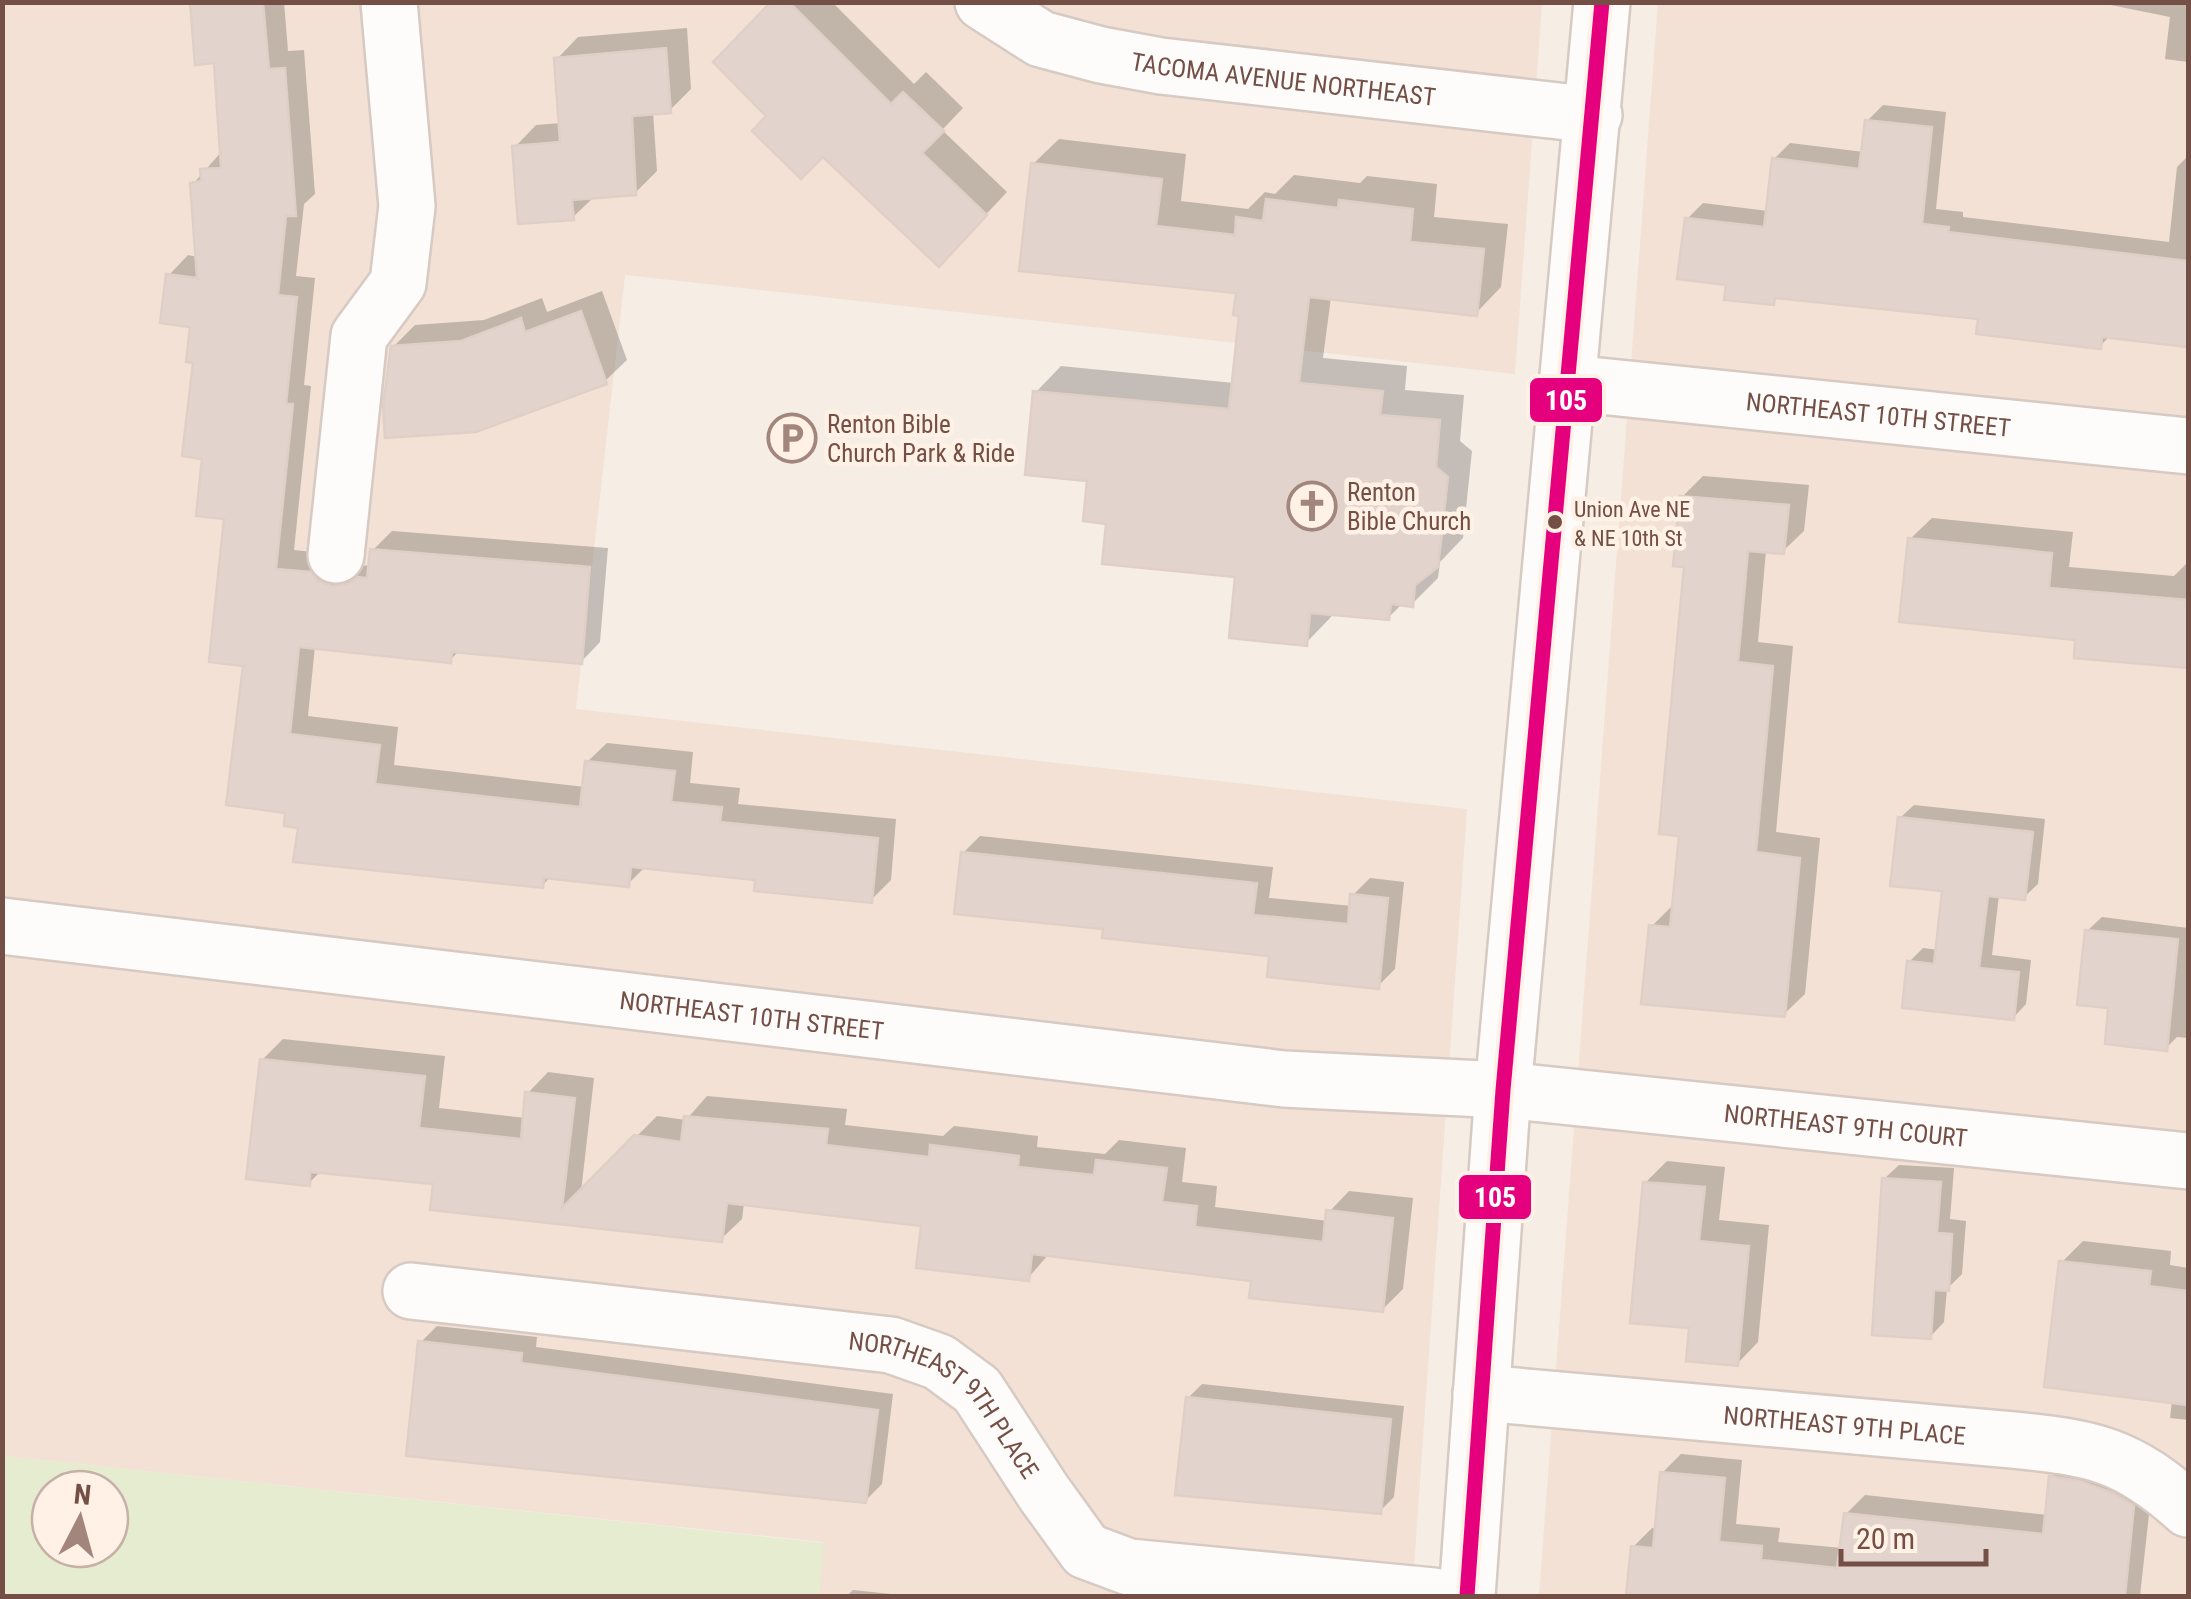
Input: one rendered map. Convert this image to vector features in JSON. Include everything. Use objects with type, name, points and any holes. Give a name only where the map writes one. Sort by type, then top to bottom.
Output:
[{"type":"street","points":[[336,555],[359,336],[398,284],[407,206],[389,2]]},
{"type":"street","name":"TACOMA AVENUE NORTHEAST","points":[[983,2],[1041,39],[1101,56],[1594,115]]},
{"type":"street","points":[[1467,1596],[1503,1090],[1602,2]]},
{"type":"street","name":"NORTHEAST 10TH STREET","points":[[1570,382],[2188,446]]},
{"type":"street","name":"NORTHEAST 10TH STREET","points":[[2,926],[1284,1079],[1503,1090]]},
{"type":"street","name":"NORTHEAST 9TH COURT","points":[[1503,1090],[2188,1161]]},
{"type":"street","name":"NORTHEAST 9TH PLACE","points":[[412,1292],[892,1345],[939,1362],[977,1390],[1086,1551],[1130,1568],[1433,1596]]},
{"type":"street","name":"NORTHEAST 9TH PLACE","points":[[1481,1392],[2027,1441],[2098,1451],[2154,1478],[2188,1508]]},
{"type":"shaded area","points":[[3,3],[1542,3],[1515,374],[625,275],[576,709],[1467,809],[1412,1596],[819,1596],[823,1542],[3,1456]]},
{"type":"shaded area","points":[[1658,3],[2188,3],[2188,1596],[1539,1596]]},
{"type":"green space","points":[[3,1456],[126,1469],[30,1469],[30,1569],[130,1569],[130,1469],[824,1543],[819,1596],[3,1596]]},
{"type":"building","points":[[190,2],[263,2],[269,69],[285,68],[296,216],[286,216],[278,295],[297,297],[286,404],[293,404],[276,569],[311,572],[318,581],[332,586],[348,584],[357,577],[367,578],[370,549],[590,567],[582,664],[452,652],[451,663],[299,647],[290,734],[380,745],[375,784],[580,807],[585,761],[675,771],[671,802],[722,807],[720,822],[878,838],[872,903],[754,891],[755,880],[631,867],[629,887],[544,878],[543,888],[293,862],[298,828],[284,826],[285,813],[226,805],[243,666],[209,662],[224,519],[196,516],[202,459],[182,456],[193,363],[186,362],[190,327],[160,323],[166,274],[197,278],[190,183],[201,181],[200,169],[221,168],[214,63],[195,65]]},
{"type":"building","points":[[771,2],[789,2],[891,104],[903,92],[944,131],[922,153],[987,215],[939,267],[823,157],[801,179],[752,131],[766,116],[713,62]]},
{"type":"building","points":[[666,48],[671,113],[632,116],[636,195],[572,200],[574,220],[518,224],[512,146],[560,142],[554,58]]},
{"type":"building","points":[[1865,120],[1932,127],[1922,224],[1949,227],[1948,232],[2188,261],[2188,347],[2102,337],[2101,349],[1976,334],[1978,319],[1775,298],[1774,305],[1724,300],[1726,285],[1677,279],[1685,218],[1764,227],[1772,158],[1859,169]]},
{"type":"building","name":"Renton Bible Church","points":[[1031,163],[1162,179],[1156,226],[1235,235],[1236,217],[1263,221],[1266,199],[1338,208],[1339,200],[1413,209],[1410,242],[1484,249],[1477,316],[1309,297],[1299,383],[1383,391],[1380,415],[1440,420],[1436,467],[1448,477],[1438,567],[1415,585],[1413,607],[1391,604],[1389,620],[1310,613],[1307,646],[1229,638],[1235,577],[1102,564],[1106,524],[1083,521],[1087,481],[1025,475],[1033,391],[1229,409],[1239,316],[1233,315],[1236,293],[1019,271]]},
{"type":"building","points":[[581,311],[607,384],[476,432],[385,438],[383,406],[391,346],[461,341],[521,318],[525,332]]},
{"type":"building","points":[[1680,496],[1789,505],[1784,554],[1748,551],[1738,662],[1773,666],[1756,852],[1800,858],[1785,1017],[1641,1004],[1649,925],[1670,927],[1679,836],[1659,834],[1684,567],[1673,566]]},
{"type":"building","points":[[1908,538],[2052,553],[2049,588],[2188,600],[2188,668],[2074,658],[2075,640],[1899,622]]},
{"type":"building","points":[[1898,817],[2033,832],[2025,900],[1988,896],[1979,968],[2019,972],[2014,1020],[1902,1008],[1907,961],[1934,964],[1942,891],[1890,886]]},
{"type":"building","points":[[961,852],[1257,883],[1253,915],[1348,924],[1350,894],[1388,898],[1379,989],[1267,977],[1269,956],[1102,938],[1103,929],[954,914]]},
{"type":"building","points":[[2085,930],[2178,939],[2167,1051],[2105,1044],[2108,1008],[2077,1005]]},
{"type":"building","points":[[260,1059],[425,1076],[419,1128],[521,1139],[525,1092],[575,1098],[562,1208],[634,1135],[681,1142],[684,1116],[828,1129],[826,1145],[929,1157],[930,1145],[1019,1156],[1018,1167],[1094,1175],[1096,1160],[1167,1168],[1162,1202],[1197,1206],[1195,1227],[1323,1242],[1326,1210],[1393,1218],[1383,1312],[1249,1298],[1251,1281],[1032,1254],[1029,1281],[916,1268],[921,1226],[727,1203],[722,1242],[430,1210],[433,1184],[310,1172],[310,1186],[246,1179]]},
{"type":"building","points":[[1882,1178],[1941,1182],[1937,1233],[1952,1234],[1949,1291],[1934,1290],[1931,1339],[1872,1335]]},
{"type":"building","points":[[1643,1182],[1705,1187],[1699,1241],[1749,1246],[1738,1366],[1686,1361],[1689,1328],[1630,1323]]},
{"type":"building","points":[[2059,1261],[2151,1271],[2149,1286],[2188,1291],[2188,1405],[2044,1387]]},
{"type":"building","points":[[418,1341],[522,1353],[521,1363],[878,1410],[866,1503],[406,1456]]},
{"type":"building","points":[[1186,1397],[1391,1419],[1381,1514],[1175,1495]]},
{"type":"building","points":[[1660,1472],[1725,1478],[1719,1542],[1762,1546],[1761,1560],[1837,1568],[1844,1513],[2043,1534],[2049,1476],[2080,1481],[2134,1506],[2125,1596],[1626,1596],[1631,1546],[1653,1548]]},
{"type":"transit line","name":"105","points":[[1467,1596],[1503,1090],[1602,2]]},
{"type":"place","name":"Renton Bible Church Park & Ride","points":[[792,438]]},
{"type":"place","name":"Renton Bible Church","points":[[1312,506]]},
{"type":"place","name":"Union Ave NE & NE 10th St","points":[[1555,522]]}]
